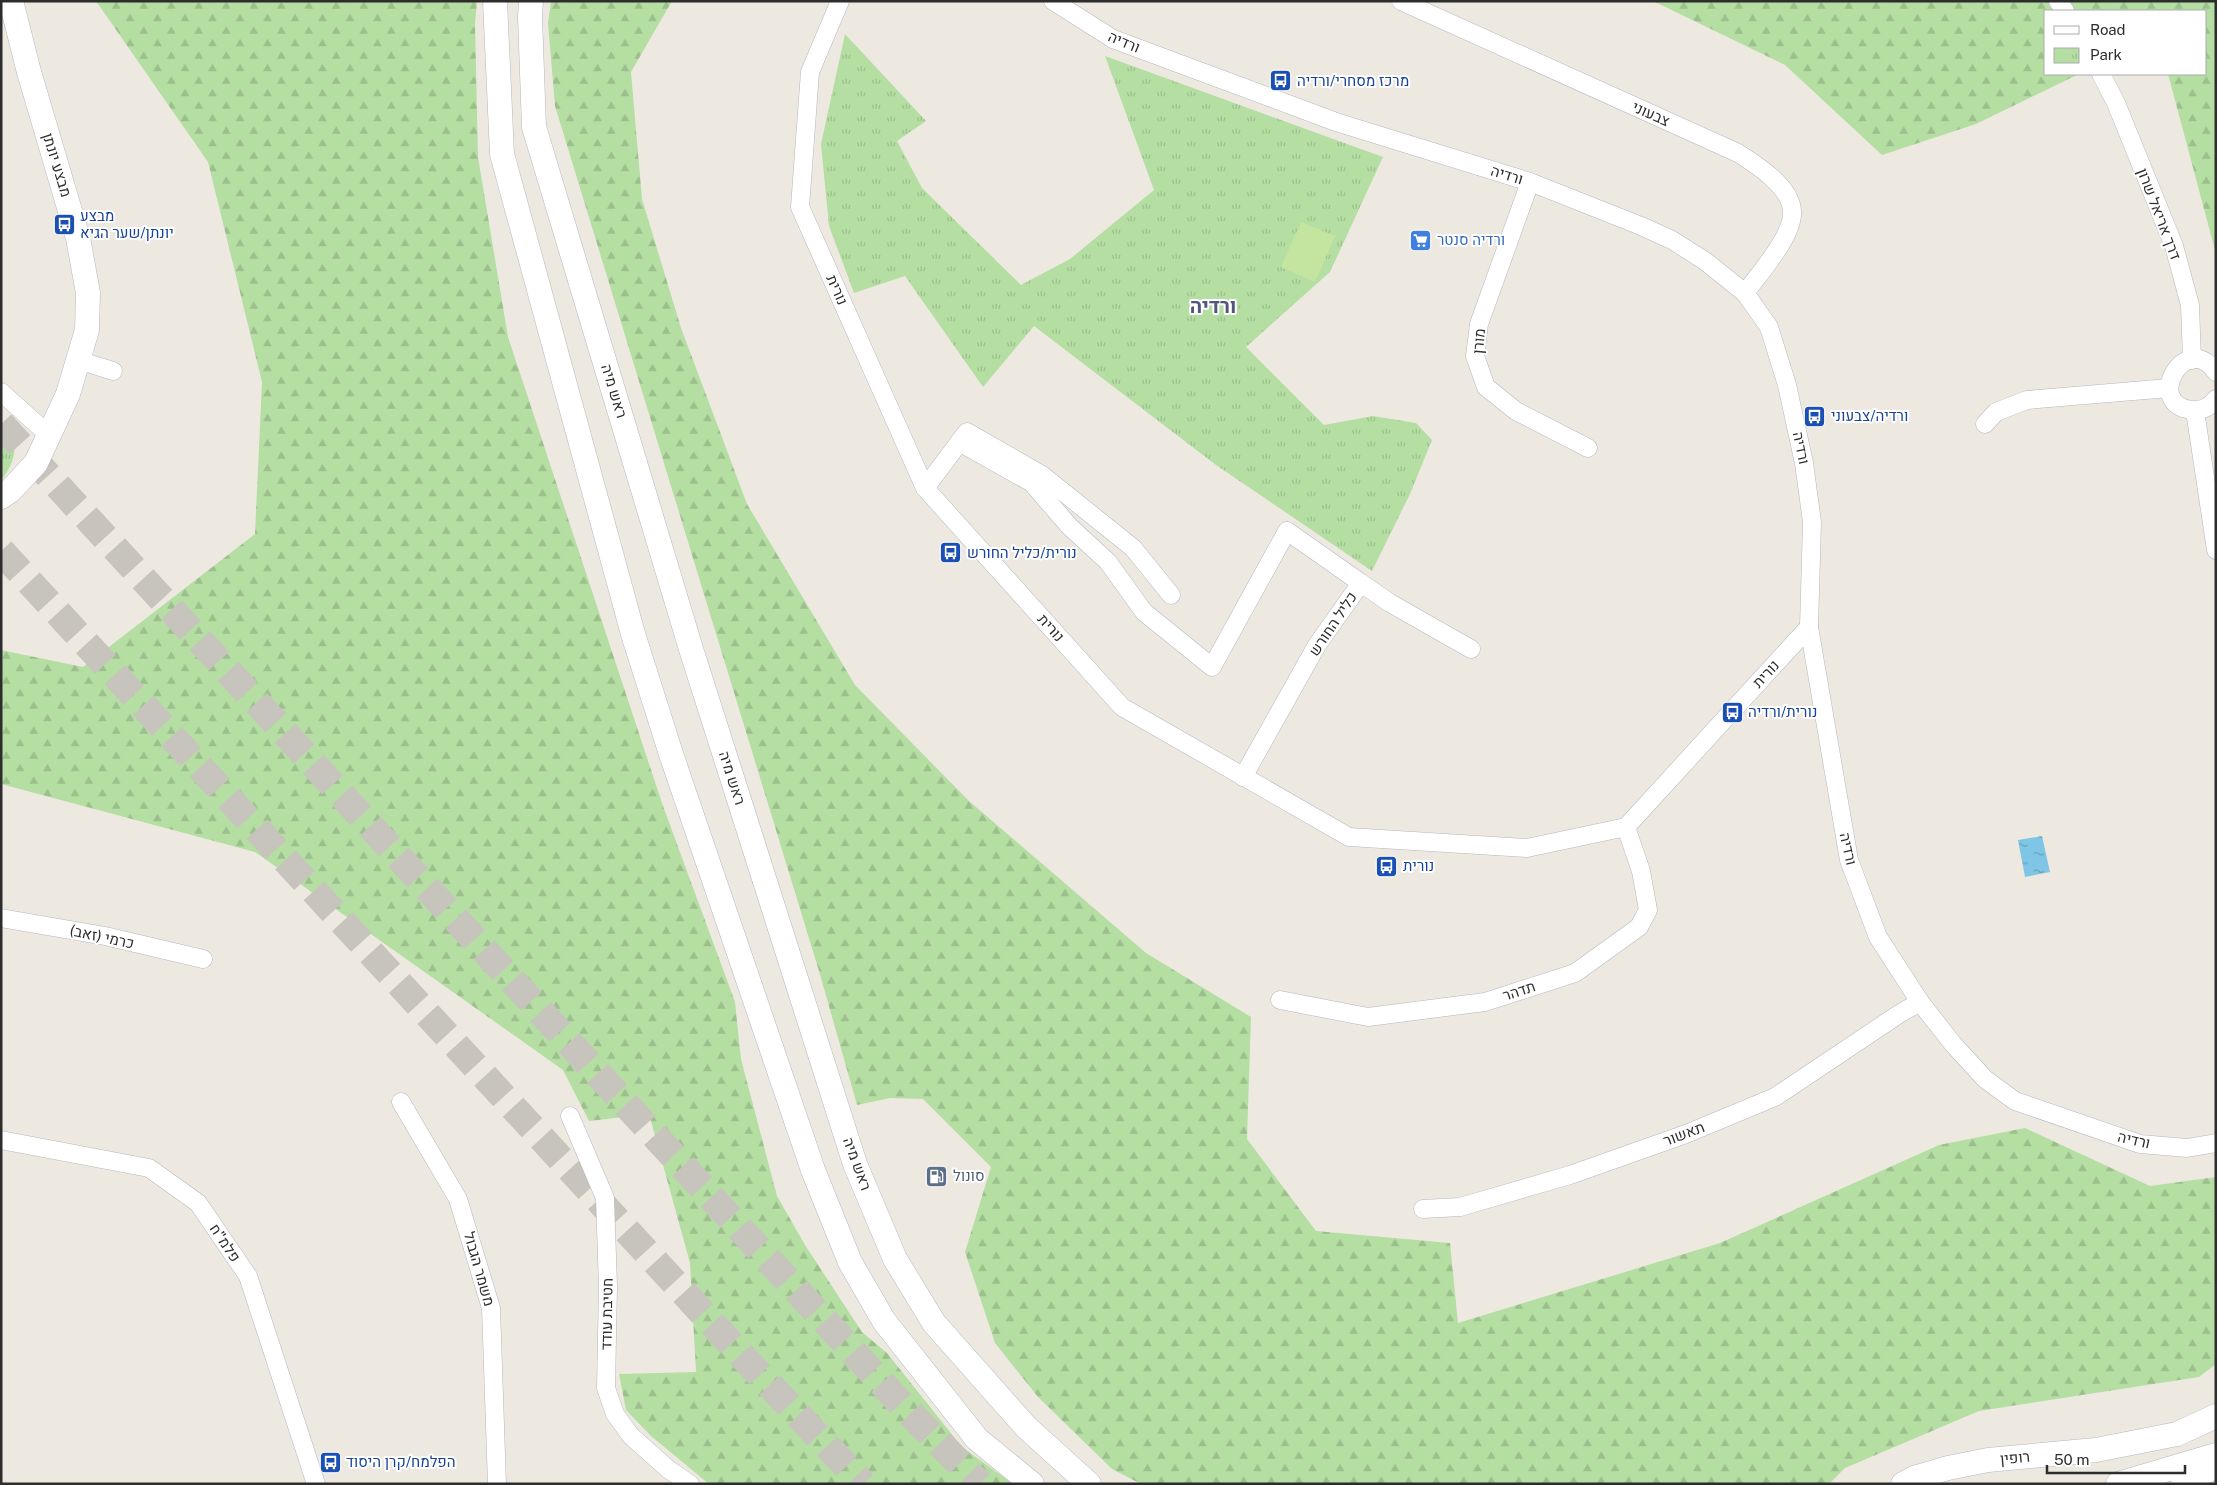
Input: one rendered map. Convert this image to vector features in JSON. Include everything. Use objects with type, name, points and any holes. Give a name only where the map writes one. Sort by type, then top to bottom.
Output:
[{"type":"street","name":"מבצע יונתן","points":[[1,497],[10,491],[36,463],[68,394],[87,330],[88,293],[78,238],[29,72],[11,1]]},
{"type":"street","points":[[495,1],[502,154],[633,634],[672,758],[813,1170],[850,1262],[884,1321],[977,1438],[1032,1484]]},
{"type":"street","name":"ראש מיה","points":[[531,1],[534,126],[691,649],[855,1164],[895,1259],[934,1323],[1026,1427],[1089,1484]]},
{"type":"street","name":"נורית","points":[[840,1],[810,72],[800,208],[925,488],[1122,707],[1349,838],[1527,848],[1626,827],[1809,627]]},
{"type":"street","name":"ורדיה","points":[[1053,1],[1122,42],[1336,122],[1530,182],[1672,240],[1705,261],[1745,293],[1769,327],[1786,385],[1804,463],[1812,522],[1809,627],[1849,860],[1878,937],[1920,1002],[1953,1044],[1985,1078],[2015,1101],[2140,1144],[2187,1148],[2216,1143]]},
{"type":"street","name":"צבעוני","points":[[1401,1],[1738,153],[1760,167],[1788,196],[1792,211],[1784,240],[1745,293]]},
{"type":"street","name":"דרך אריאל שרון","points":[[2102,75],[2116,103],[2174,246],[2190,305],[2192,360]]},
{"type":"street","name":"מורן","points":[[1530,182],[1479,324],[1475,356],[1486,387],[1516,411],[1588,448]]},
{"type":"street","points":[[78,360],[113,371]]},
{"type":"street","points":[[2216,372],[2206,363],[2192,360],[2186,361],[2175,369],[2170,388],[2171,395],[2181,406],[2195,410],[2209,406],[2216,399]]},
{"type":"street","points":[[1985,424],[1996,412],[2027,400],[2170,388]]},
{"type":"street","points":[[1,392],[50,436]]},
{"type":"street","points":[[2195,410],[2216,550]]},
{"type":"street","points":[[925,488],[967,432],[1042,475],[1133,548],[1171,595]]},
{"type":"street","points":[[959,442],[1032,484],[1069,526],[1108,562],[1144,612],[1212,667],[1286,531],[1360,583]]},
{"type":"street","name":"כליל החורש","points":[[1243,777],[1316,646],[1360,583],[1390,603],[1471,649]]},
{"type":"street","name":"תדהר","points":[[1280,1000],[1368,1017],[1485,1002],[1575,973],[1639,927],[1648,910],[1642,871],[1626,827]]},
{"type":"street","name":"כרמי (זאב)","points":[[1,918],[105,936],[202,959]]},
{"type":"street","name":"תאשור","points":[[1423,1210],[1460,1207],[1570,1175],[1686,1134],[1766,1101],[1775,1097],[1920,1002]]},
{"type":"street","name":"משמר הגבול","points":[[401,1102],[458,1199],[491,1308],[497,1484]]},
{"type":"street","name":"חטיבת עודד","points":[[570,1116],[605,1198],[608,1286],[606,1388],[615,1414],[631,1436],[668,1469],[690,1484]]},
{"type":"street","name":"פלמ\"ח","points":[[1,1140],[149,1168],[198,1203],[248,1276],[316,1484]]},
{"type":"street","name":"רופין","points":[[1903,1484],[1914,1478],[1948,1468],[1988,1460],[2096,1450],[2177,1434],[2216,1416]]},
{"type":"street","points":[[2118,1484],[2216,1455]]},
{"type":"street","points":[[2183,1484],[2216,1466]]},
{"type":"green space","points":[[96,1],[477,1],[475,24],[478,157],[508,337],[663,806],[735,1002],[741,1059],[777,1196],[805,1245],[862,1332],[887,1353],[962,1447],[1013,1484],[709,1484],[651,1436],[626,1410],[619,1374],[696,1372],[690,1263],[649,1114],[589,1121],[563,1070],[255,852],[1,784],[1,650],[83,667],[255,534],[262,382],[208,162]]},
{"type":"green space","points":[[551,1],[672,1],[631,72],[642,199],[681,328],[747,504],[855,685],[969,801],[1146,953],[1251,1017],[1247,1139],[1316,1231],[1450,1243],[1458,1323],[1720,1243],[1939,1145],[2025,1128],[2150,1186],[2216,1177],[2216,1364],[2199,1377],[1979,1411],[1845,1468],[1829,1484],[1141,1484],[1112,1469],[1038,1397],[995,1343],[965,1252],[991,1167],[923,1099],[890,1098],[857,1105],[819,971],[555,106],[548,23]]},
{"type":"green space","points":[[1653,1],[2216,1],[2216,254],[2168,75],[2207,75],[2207,10],[2044,10],[2044,75],[2077,75],[1976,124],[1882,155],[1785,65]]},
{"type":"green space","points":[[845,34],[926,121],[897,141],[922,188],[1021,285],[1070,259],[1154,190],[1105,56],[1383,157],[1330,272],[1246,347],[1324,425],[1373,416],[1416,423],[1432,440],[1410,494],[1372,571],[1216,465],[1034,326],[983,387],[905,276],[854,293],[829,226],[821,144]]},
{"type":"green space","points":[[1301,222],[1335,236],[1315,282],[1281,267]]},
{"type":"green space","points":[[14,425],[14,454],[10,467],[1,481],[1,434]]},
{"type":"water","points":[[2042,836],[2050,872],[2025,877],[2018,840]]},
{"type":"tunnel","points":[[1,424],[903,1406],[980,1484]]},
{"type":"tunnel","points":[[1,551],[744,1358],[863,1484]]},
{"type":"place","name":"מרכז מסחרי/ורדיה","points":[[1281,81]]},
{"type":"place","name":"מבצע יונתן/שער הגיא","points":[[64,225]]},
{"type":"place","name":"ורדיה סנטר","points":[[1421,240]]},
{"type":"place","name":"ורדיה/צבעוני","points":[[1815,416]]},
{"type":"place","name":"נורית/כליל החורש","points":[[951,553]]},
{"type":"place","name":"נורית/ורדיה","points":[[1732,712]]},
{"type":"place","name":"נורית","points":[[1387,866]]},
{"type":"place","name":"סונול","points":[[937,1176]]},
{"type":"place","name":"הפלמח/קרן היסוד","points":[[330,1462]]},
{"type":"district","name":"ורדיה","points":[[1213,306]]}]
